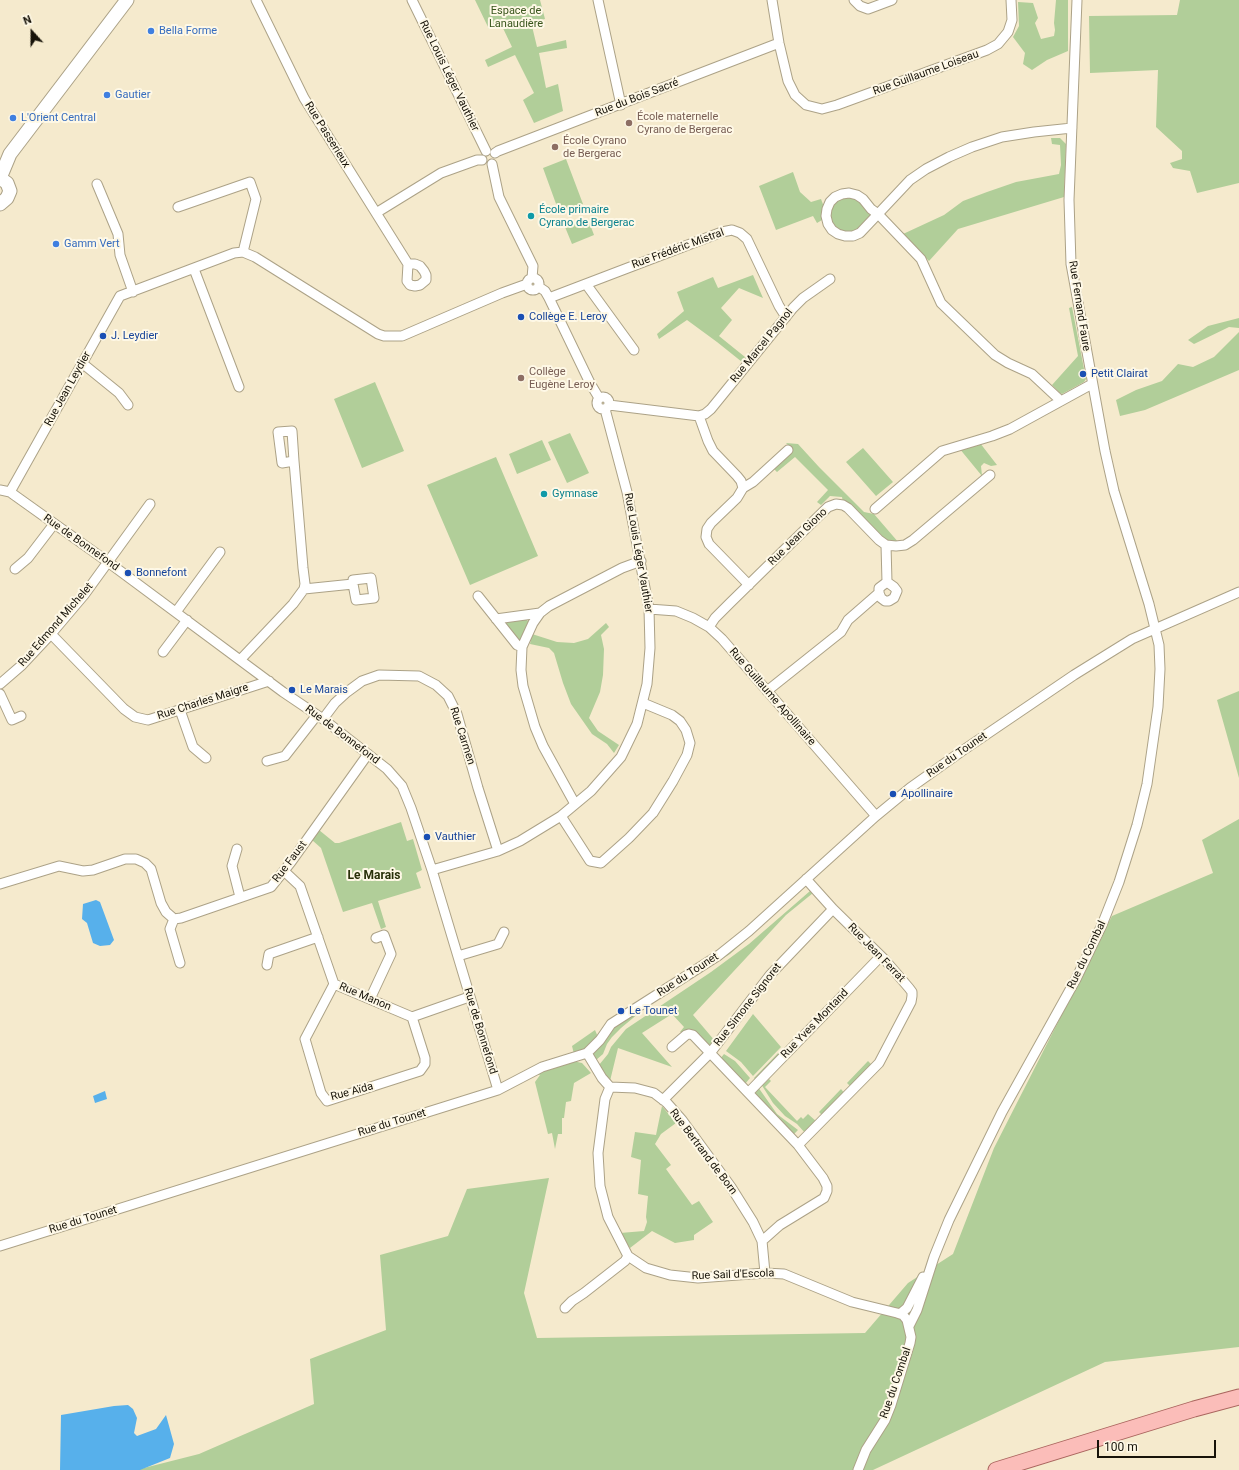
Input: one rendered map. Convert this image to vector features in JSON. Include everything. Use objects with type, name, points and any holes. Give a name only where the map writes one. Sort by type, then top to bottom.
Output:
[{"type":"main road","points":[[0,204],[7,198],[10,191],[7,183],[0,178],[10,154],[127,0]]},
{"type":"main road","points":[[996,1470],[1194,1409],[1239,1397]]},
{"type":"street","name":"Rue Passerieux","points":[[256,0],[304,98],[408,264]]},
{"type":"street","name":"Rue Louis Léger Vauthier","points":[[412,0],[487,155]]},
{"type":"street","points":[[598,0],[621,104]]},
{"type":"street","points":[[772,0],[779,43]]},
{"type":"street","points":[[854,0],[860,6],[868,9],[892,0]]},
{"type":"street","name":"Rue Guillaume Loiseau","points":[[779,43],[788,82],[795,95],[806,105],[822,109],[837,105],[987,50],[998,44],[1008,32],[1012,20],[1011,0]]},
{"type":"street","name":"Rue Fernand Faure","points":[[1077,0],[1070,200],[1071,264],[1092,384],[1114,491],[1155,628]]},
{"type":"street","name":"Rue du Bois Sacré","points":[[376,213],[441,172],[477,160],[779,43]]},
{"type":"street","points":[[1061,401],[1032,374],[995,355],[941,303],[921,259],[878,214],[872,209],[863,199],[850,193],[835,197],[830,202],[826,216],[828,224],[832,230],[838,234],[853,236],[860,233],[878,214],[910,180],[926,168],[967,149],[1002,138],[1034,132],[1072,128]]},
{"type":"street","points":[[178,207],[250,182],[256,198],[243,252],[255,257],[378,334],[384,336],[402,336],[530,281],[533,266],[499,197],[492,164],[496,158],[487,155]]},
{"type":"street","points":[[97,184],[118,234],[120,255],[133,292]]},
{"type":"street","name":"Rue Frédéric Mistral","points":[[549,298],[722,232],[732,230],[747,238],[779,306],[786,316]]},
{"type":"street","name":"Rue Jean Leydier","points":[[10,492],[120,296],[234,253],[243,252]]},
{"type":"street","points":[[194,269],[239,387]]},
{"type":"street","name":"Rue Louis Léger Vauthier","points":[[432,870],[498,850],[520,841],[561,816],[591,791],[621,757],[637,724],[647,684],[650,648],[649,609],[627,492],[607,407],[602,409],[598,407],[596,403],[599,398],[590,383],[549,298],[545,291],[539,287],[540,282],[537,278],[530,281]]},
{"type":"street","name":"Rue Marcel Pagnol","points":[[699,416],[711,408],[786,316],[803,298],[830,279]]},
{"type":"street","points":[[586,284],[634,350]]},
{"type":"street","points":[[82,363],[119,393],[128,405]]},
{"type":"street","points":[[875,509],[942,450],[992,436],[1010,429],[1092,384]]},
{"type":"street","points":[[607,407],[699,416],[713,451],[741,481],[743,488]]},
{"type":"street","points":[[749,585],[709,544],[706,537],[707,529],[711,523],[737,498],[743,488],[753,482],[788,450]]},
{"type":"street","points":[[241,659],[293,604],[304,589],[294,461]]},
{"type":"street","points":[[879,593],[881,598],[885,601],[889,601],[894,598],[897,591],[888,582],[886,545],[904,545],[913,540],[990,475]]},
{"type":"street","name":"Rue de Bonnefond","points":[[0,490],[10,492],[320,717],[387,768],[402,786],[412,808],[432,870],[498,1090]]},
{"type":"street","name":"Rue Edmond Michelet","points":[[0,684],[22,665],[51,634],[108,562],[150,504]]},
{"type":"street","name":"Rue Jean Giono","points":[[708,627],[715,618],[828,507],[836,504],[843,504],[879,540],[886,545]]},
{"type":"street","points":[[15,569],[28,558],[54,524]]},
{"type":"street","points":[[176,612],[220,552]]},
{"type":"street","points":[[575,804],[542,746],[535,727],[523,686],[521,670],[522,647],[533,623],[540,613],[549,606],[622,568],[641,561]]},
{"type":"street","points":[[767,691],[841,632],[848,620],[879,593],[880,588],[888,582]]},
{"type":"street","points":[[304,589],[354,584]]},
{"type":"street","name":"Rue du Tounet","points":[[0,1246],[498,1090],[542,1067],[587,1053],[600,1040],[612,1024],[719,955],[749,931],[876,816],[910,788],[1066,680],[1132,639],[1239,592]]},
{"type":"street","points":[[478,596],[517,645],[522,647]]},
{"type":"street","name":"Rue Guillaume Apollinaire","points":[[649,609],[676,611],[693,618],[708,627],[722,639],[876,816]]},
{"type":"street","points":[[496,619],[540,613]]},
{"type":"street","points":[[163,652],[187,620]]},
{"type":"street","name":"Rue du Combal","points":[[858,1470],[866,1450],[885,1420],[891,1405],[910,1343],[911,1337],[909,1326],[917,1310],[934,1257],[949,1220],[1002,1112],[1076,979],[1102,925],[1119,882],[1137,825],[1145,791],[1158,707],[1160,669],[1159,645],[1155,628]]},
{"type":"street","name":"Rue Charles Maigre","points":[[51,634],[124,709],[135,717],[148,720],[269,681]]},
{"type":"street","name":"Rue Carmen","points":[[267,761],[285,756],[320,717],[347,692],[362,681],[380,675],[419,676],[436,685],[448,696],[457,714],[478,788],[498,850]]},
{"type":"street","points":[[0,694],[12,720],[21,716]]},
{"type":"street","points":[[561,816],[590,861],[601,863],[629,838],[653,813],[687,755],[690,743],[686,730],[680,721],[672,715],[643,703]]},
{"type":"street","points":[[180,710],[194,747],[206,758]]},
{"type":"street","name":"Rue Faust","points":[[174,919],[181,918],[271,887],[368,754]]},
{"type":"street","points":[[237,849],[232,866],[240,897]]},
{"type":"street","points":[[0,884],[59,866],[83,871],[93,870],[125,859],[136,859],[145,863],[150,869],[161,904],[166,912],[174,919],[170,929],[180,964]]},
{"type":"street","name":"Rue Manon","points":[[284,871],[300,886],[334,984],[412,1017]]},
{"type":"street","name":"Rue Jean Ferrat","points":[[798,1145],[879,1062],[911,1002],[912,992],[882,956],[833,909],[806,879]]},
{"type":"street","name":"Rue Simone Signoret","points":[[663,1100],[711,1052],[770,975],[833,909]]},
{"type":"street","points":[[458,956],[498,944],[504,932]]},
{"type":"street","points":[[370,999],[391,954],[384,935],[376,938]]},
{"type":"street","points":[[267,965],[269,954],[318,937]]},
{"type":"street","name":"Rue Yves Montand","points":[[749,1092],[882,956]]},
{"type":"street","name":"Rue Aïda","points":[[334,984],[305,1039],[321,1093],[328,1101],[420,1071],[424,1064],[425,1058],[412,1017]]},
{"type":"street","points":[[412,1017],[469,997]]},
{"type":"street","points":[[672,1047],[686,1034],[693,1036],[711,1052],[798,1145],[824,1178],[827,1186],[827,1191],[824,1198],[780,1225],[762,1241]]},
{"type":"street","points":[[587,1053],[602,1078],[610,1087]]},
{"type":"street","name":"Rue Bertrand de Born","points":[[610,1087],[635,1088],[654,1093],[663,1100],[682,1120],[731,1187],[762,1241],[765,1273]]},
{"type":"street","name":"Rue Sail d'Escola","points":[[610,1087],[606,1099],[598,1152],[600,1186],[608,1217],[628,1256],[646,1268],[670,1275],[698,1278],[765,1273],[784,1274],[852,1302],[879,1307],[900,1314]]},
{"type":"street","points":[[565,1308],[572,1300],[584,1293],[625,1262],[628,1256]]},
{"type":"street","name":"Rue du Combal","points":[[900,1314],[907,1308],[934,1257]]},
{"type":"street","points":[[900,1314],[907,1320],[909,1326]]},
{"type":"street","name":"Rue du Combal","points":[[863,1460],[864,1470]]},
{"type":"green space","name":"Espace de Lanaudière","points":[[475,0],[540,0],[545,19],[531,22],[537,47],[566,40],[567,48],[539,53],[546,88],[558,84],[563,111],[534,123],[523,100],[534,93],[515,55],[488,67],[485,60],[512,47],[501,24],[489,29]]},
{"type":"green space","points":[[1056,0],[1068,0],[1068,51],[1047,60],[1032,70],[1023,64],[1025,53],[1013,37],[1019,26],[1018,2],[1033,3],[1038,18],[1035,23],[1041,39],[1054,36]]},
{"type":"green space","points":[[1180,0],[1239,0],[1239,183],[1197,193],[1190,171],[1173,168],[1170,163],[1182,159],[1182,151],[1156,127],[1158,70],[1090,73],[1089,16],[1177,15]]},
{"type":"green space","points":[[1051,138],[1060,138],[1066,144],[1064,197],[958,229],[929,261],[903,234],[944,215],[963,201],[1016,182],[1059,174],[1061,165],[1060,145],[1052,144]]},
{"type":"green space","points":[[566,159],[583,204],[559,212],[543,168]]},
{"type":"green space","points":[[793,172],[800,192],[811,202],[821,199],[824,207],[822,220],[817,223],[813,216],[776,230],[759,186]]},
{"type":"green space","points":[[844,196],[853,197],[872,215],[860,228],[849,233],[836,229],[831,223],[830,208],[833,203]]},
{"type":"green space","points":[[588,219],[594,235],[572,244],[565,227]]},
{"type":"green space","points":[[753,275],[763,298],[739,288],[721,308],[732,320],[719,336],[745,357],[742,362],[687,320],[659,339],[657,334],[684,311],[677,292],[713,277],[718,288]]},
{"type":"green space","points":[[1072,307],[1086,379],[1084,382],[1062,394],[1052,385],[1078,356],[1069,308]]},
{"type":"green space","points":[[1239,318],[1239,328],[1229,327],[1194,344],[1188,340],[1208,326]]},
{"type":"green space","points":[[1239,332],[1239,370],[1145,410],[1120,416],[1116,400],[1136,390],[1162,381],[1178,364],[1193,367],[1214,357]]},
{"type":"green space","points":[[375,382],[404,451],[362,468],[334,399]]},
{"type":"green space","points":[[570,433],[589,473],[567,483],[548,442]]},
{"type":"green space","points":[[542,440],[551,460],[517,474],[509,454]]},
{"type":"green space","points":[[786,443],[798,444],[864,512],[874,514],[899,543],[884,540],[843,503],[842,497],[830,496],[821,505],[817,502],[828,490],[795,457],[777,472],[774,469],[793,450]]},
{"type":"green space","points":[[980,443],[997,465],[991,466],[984,463],[981,466],[982,476],[959,448]]},
{"type":"green space","points":[[863,448],[893,482],[876,496],[846,462]]},
{"type":"green space","points":[[496,457],[538,556],[470,585],[427,485]]},
{"type":"green space","points":[[526,619],[529,622],[522,641],[518,642],[504,625],[506,621]]},
{"type":"green space","points":[[606,623],[609,627],[601,635],[604,649],[603,675],[600,692],[589,718],[598,731],[619,745],[614,753],[607,744],[592,734],[571,704],[554,653],[549,648],[530,644],[532,634],[557,642],[574,643],[588,639]]},
{"type":"green space","points":[[1239,691],[1239,778],[1217,700]]},
{"type":"green space","points":[[1239,819],[1239,1347],[1105,1362],[873,1470],[136,1470],[199,1454],[314,1404],[310,1359],[386,1330],[380,1255],[448,1236],[467,1189],[549,1178],[524,1293],[537,1338],[865,1333],[908,1283],[953,1254],[994,1148],[1112,916],[1213,873],[1202,840]]},
{"type":"green space","points":[[401,822],[407,841],[413,839],[422,870],[416,873],[421,888],[378,901],[386,927],[381,929],[372,903],[343,912],[321,848],[312,840],[319,830],[335,843],[339,843]]},
{"type":"green space","points":[[807,885],[730,954],[660,999],[659,997],[803,886]]},
{"type":"green space","points":[[810,891],[813,893],[786,915],[693,1015],[715,1041],[710,1047],[694,1032],[680,1032],[684,1027],[672,1014],[642,1033],[672,1067],[618,1048],[610,1081],[599,1065],[608,1054],[611,1047],[626,1029],[711,972],[749,944]]},
{"type":"green space","points":[[638,1010],[639,1013],[612,1037],[603,1054],[596,1060],[594,1053],[616,1024]]},
{"type":"green space","points":[[753,1014],[781,1047],[753,1076],[741,1062],[726,1051]]},
{"type":"green space","points":[[595,1030],[598,1037],[587,1048],[574,1054],[572,1046]]},
{"type":"green space","points":[[782,1049],[785,1052],[757,1081],[754,1078]]},
{"type":"green space","points":[[724,1054],[735,1061],[750,1078],[745,1084],[720,1059]]},
{"type":"green space","points":[[573,1061],[582,1063],[591,1073],[574,1083],[571,1101],[566,1102],[564,1118],[562,1118],[562,1134],[558,1134],[555,1149],[552,1133],[548,1134],[535,1082],[540,1075],[536,1074],[551,1067]]},
{"type":"green space","points":[[868,1061],[873,1066],[867,1072],[865,1071],[852,1084],[851,1087],[847,1083]]},
{"type":"green space","points":[[769,1079],[771,1081],[765,1087],[797,1121],[801,1117],[803,1119],[808,1114],[817,1122],[806,1134],[797,1124],[785,1116],[773,1103],[761,1084],[764,1084]]},
{"type":"green space","points":[[758,1087],[777,1114],[798,1130],[793,1135],[755,1096],[755,1092]]},
{"type":"green space","points":[[841,1089],[845,1094],[833,1107],[830,1106],[822,1115],[819,1112]]},
{"type":"green space","points":[[662,1106],[676,1123],[661,1134],[655,1144],[671,1165],[666,1169],[692,1205],[699,1201],[713,1222],[694,1235],[694,1240],[675,1243],[652,1231],[630,1248],[620,1233],[644,1231],[647,1222],[648,1196],[638,1194],[641,1160],[631,1157],[635,1132],[656,1135]]},
{"type":"water","points":[[96,900],[100,902],[114,940],[110,945],[100,946],[93,943],[87,923],[82,919],[83,904]]},
{"type":"water","points":[[105,1091],[107,1099],[95,1103],[93,1096]]},
{"type":"water","points":[[128,1405],[133,1409],[137,1418],[134,1433],[137,1436],[156,1429],[166,1415],[174,1444],[170,1458],[140,1470],[60,1470],[61,1415]]},
{"type":"place","name":"Bella Forme","points":[[151,31]]},
{"type":"place","name":"Gautier","points":[[107,95]]},
{"type":"place","name":"L'Orient Central","points":[[13,118]]},
{"type":"place","name":"École maternelle Cyrano de Bergerac","points":[[629,123]]},
{"type":"place","name":"École Cyrano de Bergerac","points":[[555,147]]},
{"type":"place","name":"École primaire Cyrano de Bergerac","points":[[531,216]]},
{"type":"place","name":"Gamm Vert","points":[[56,244]]},
{"type":"place","name":"Collège E. Leroy","points":[[521,317]]},
{"type":"place","name":"J. Leydier","points":[[103,336]]},
{"type":"place","name":"Petit Clairat","points":[[1083,374]]},
{"type":"place","name":"Collège Eugène Leroy","points":[[521,378]]},
{"type":"place","name":"Gymnase","points":[[544,494]]},
{"type":"place","name":"Bonnefont","points":[[128,573]]},
{"type":"place","name":"Le Marais","points":[[292,690]]},
{"type":"place","name":"Apollinaire","points":[[893,794]]},
{"type":"place","name":"Vauthier","points":[[427,837]]},
{"type":"place","name":"Le Tounet","points":[[621,1011]]},
{"type":"district","name":"Le Marais","points":[[374,876]]}]
